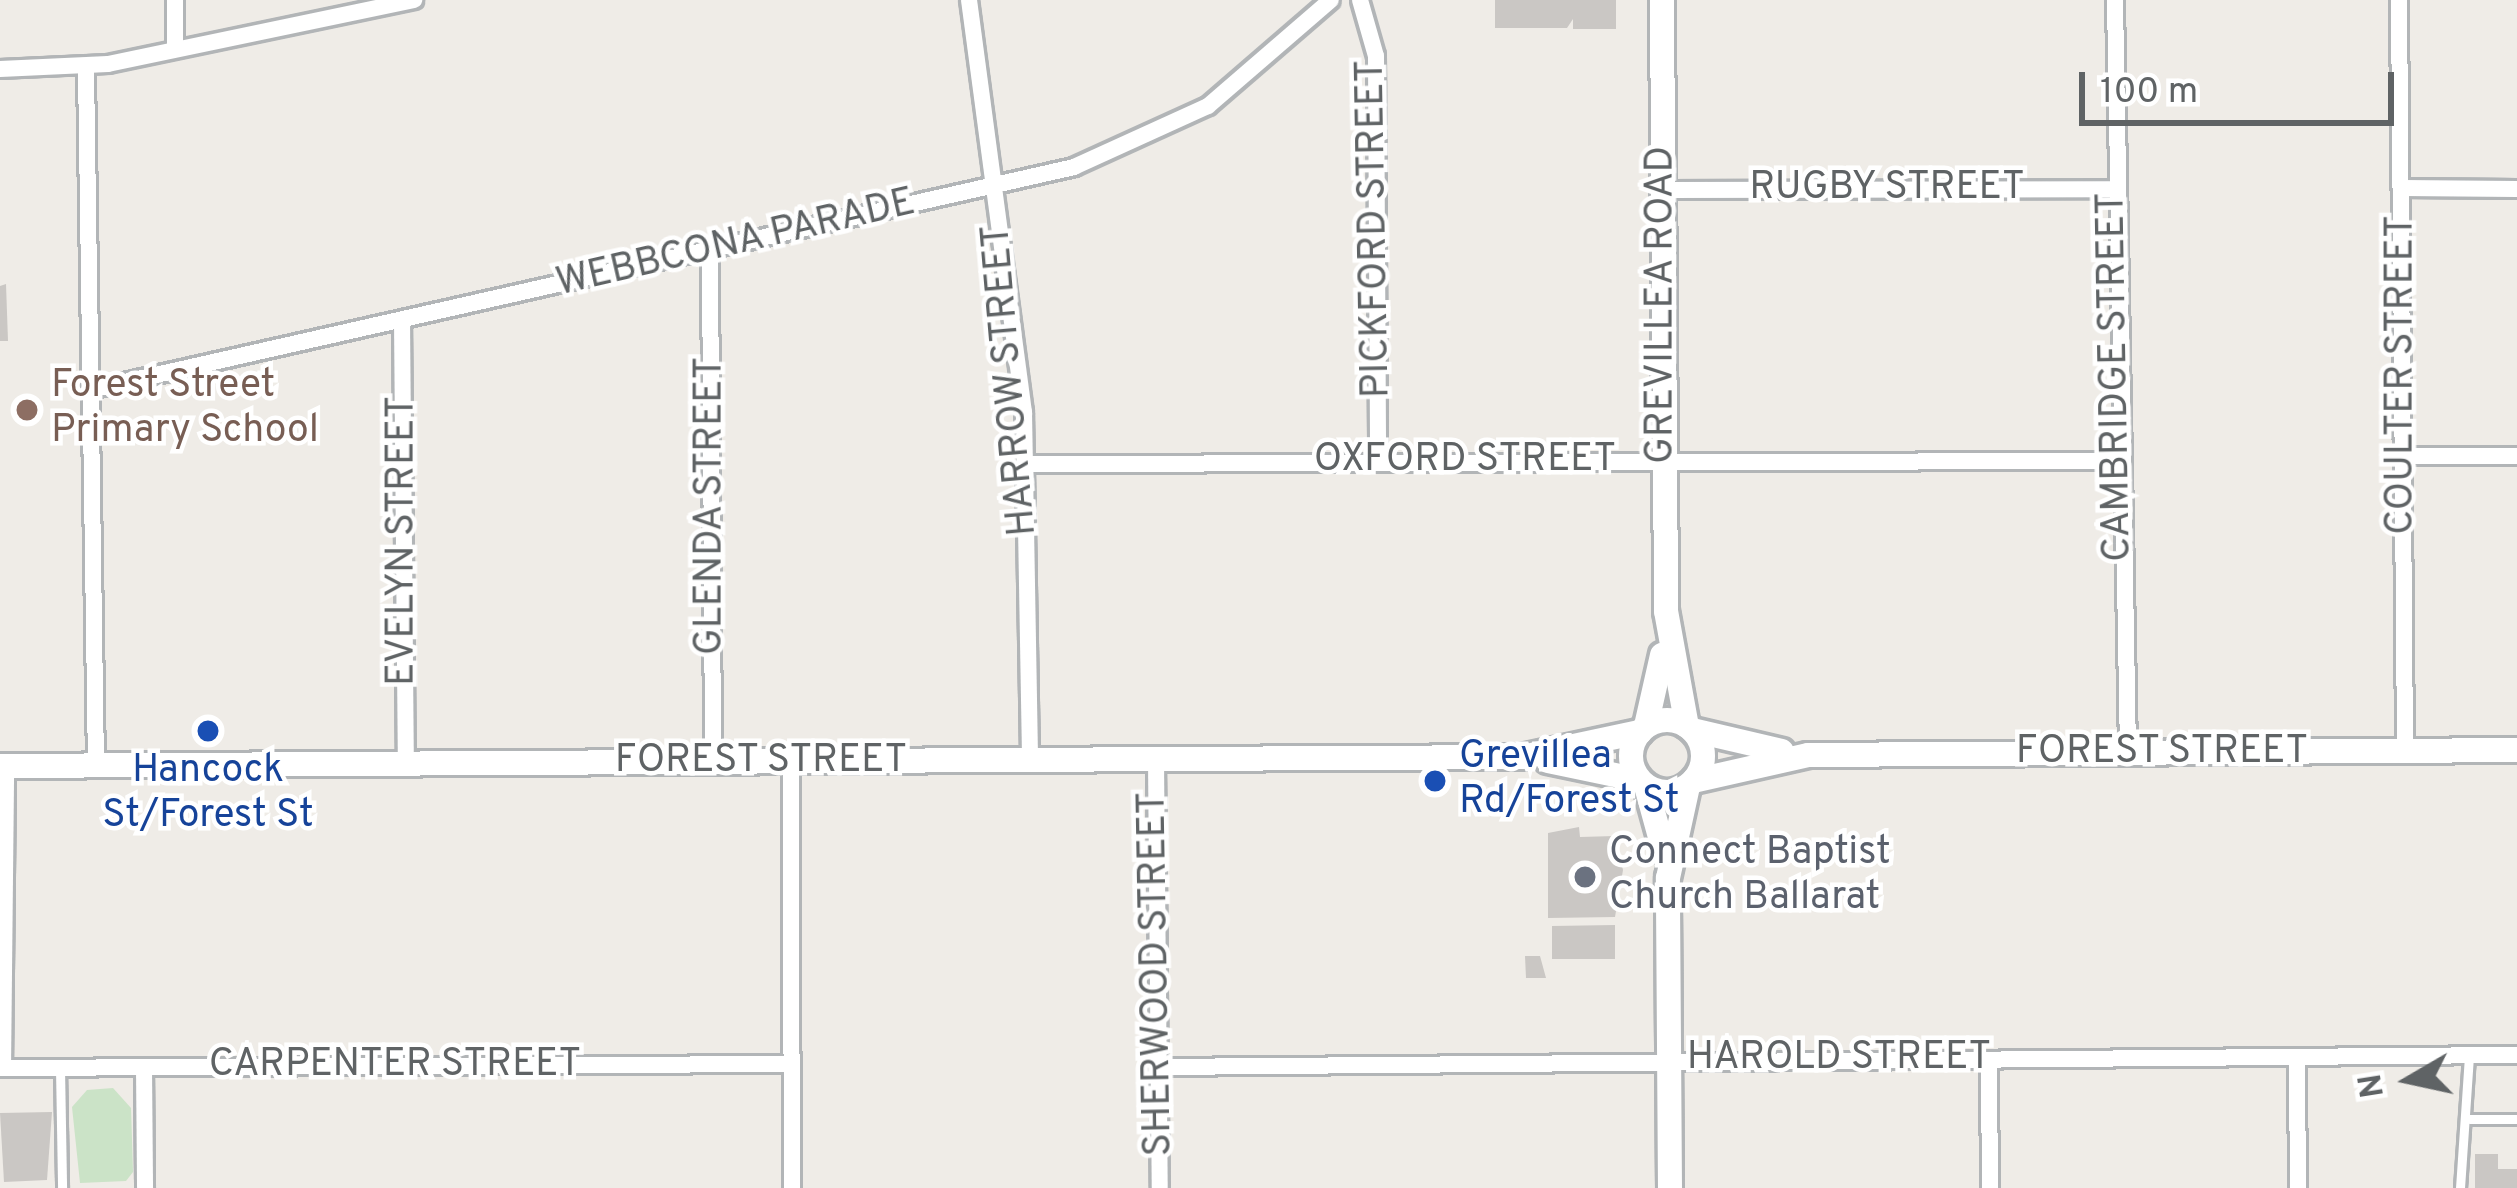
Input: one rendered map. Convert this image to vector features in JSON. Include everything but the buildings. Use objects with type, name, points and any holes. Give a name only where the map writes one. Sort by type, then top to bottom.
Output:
[{"type":"street","points":[[175,0],[175,48]]},
{"type":"street","points":[[0,69],[86,68],[414,0]]},
{"type":"street","name":"HARROW STREET","points":[[969,0],[1027,464],[1030,761]]},
{"type":"street","name":"WEBBCONA PARADE","points":[[94,389],[995,186],[1181,123],[1270,60],[1331,0]]},
{"type":"street","name":"PICKFORD STREET","points":[[1360,0],[1376,56],[1378,461]]},
{"type":"street","name":"GREVILLEA ROAD","points":[[1662,0],[1666,611],[1690,728],[1703,755],[1691,783],[1668,878],[1670,1188]]},
{"type":"street","name":"CAMBRIDGE STREET","points":[[2115,0],[2112,189],[2128,753]]},
{"type":"street","name":"COULTER STREET","points":[[2399,0],[2405,751]]},
{"type":"street","points":[[86,68],[97,764]]},
{"type":"street","points":[[2402,188],[2517,189]]},
{"type":"street","name":"RUGBY STREET","points":[[1663,190],[2112,189]]},
{"type":"street","name":"GLENDA STREET","points":[[710,250],[713,762]]},
{"type":"street","name":"EVELYN STREET","points":[[402,320],[406,763]]},
{"type":"street","points":[[2404,456],[2517,456]]},
{"type":"street","name":"OXFORD STREET","points":[[1027,464],[2119,461]]},
{"type":"street","name":"GREVILLEA ROAD","points":[[1666,611],[1643,729],[1631,753],[1668,878]]},
{"type":"street","points":[[1522,757],[1643,729],[1690,728]]},
{"type":"street","name":"FOREST STREET","points":[[1690,728],[1808,755]]},
{"type":"street","name":"FOREST STREET","points":[[1691,783],[1808,755],[2517,750]]},
{"type":"street","points":[[1522,757],[1642,783],[1691,783]]},
{"type":"street","name":"FOREST STREET","points":[[3,766],[1522,757]]},
{"type":"street","name":"SHERWOOD STREET","points":[[1156,760],[1160,1188]]},
{"type":"street","points":[[791,761],[791,1188]]},
{"type":"street","points":[[2,1068],[3,766]]},
{"type":"street","name":"HAROLD STREET","points":[[1160,1067],[1668,1058],[2517,1055]]},
{"type":"street","points":[[2297,1058],[2298,1188]]},
{"type":"street","points":[[1989,1060],[1990,1188]]},
{"type":"street","name":"CARPENTER STREET","points":[[2,1068],[790,1064]]},
{"type":"street","points":[[144,1068],[145,1188]]},
{"type":"lane","points":[[2460,1188],[2470,1119],[2469,1055]]},
{"type":"lane","points":[[60,1068],[62,1188]]},
{"type":"lane","points":[[2470,1119],[2517,1119]]},
{"type":"green space","points":[[113,1088],[131,1108],[133,1172],[126,1181],[80,1183],[72,1107],[87,1090]]},
{"type":"place","name":"Forest Street Primary School","points":[[27,410]]},
{"type":"place","name":"Hancock St/Forest St","points":[[208,731]]},
{"type":"place","name":"Grevillea Rd/Forest St","points":[[1435,781]]},
{"type":"place","name":"Connect Baptist Church Ballarat","points":[[1585,877]]}]
